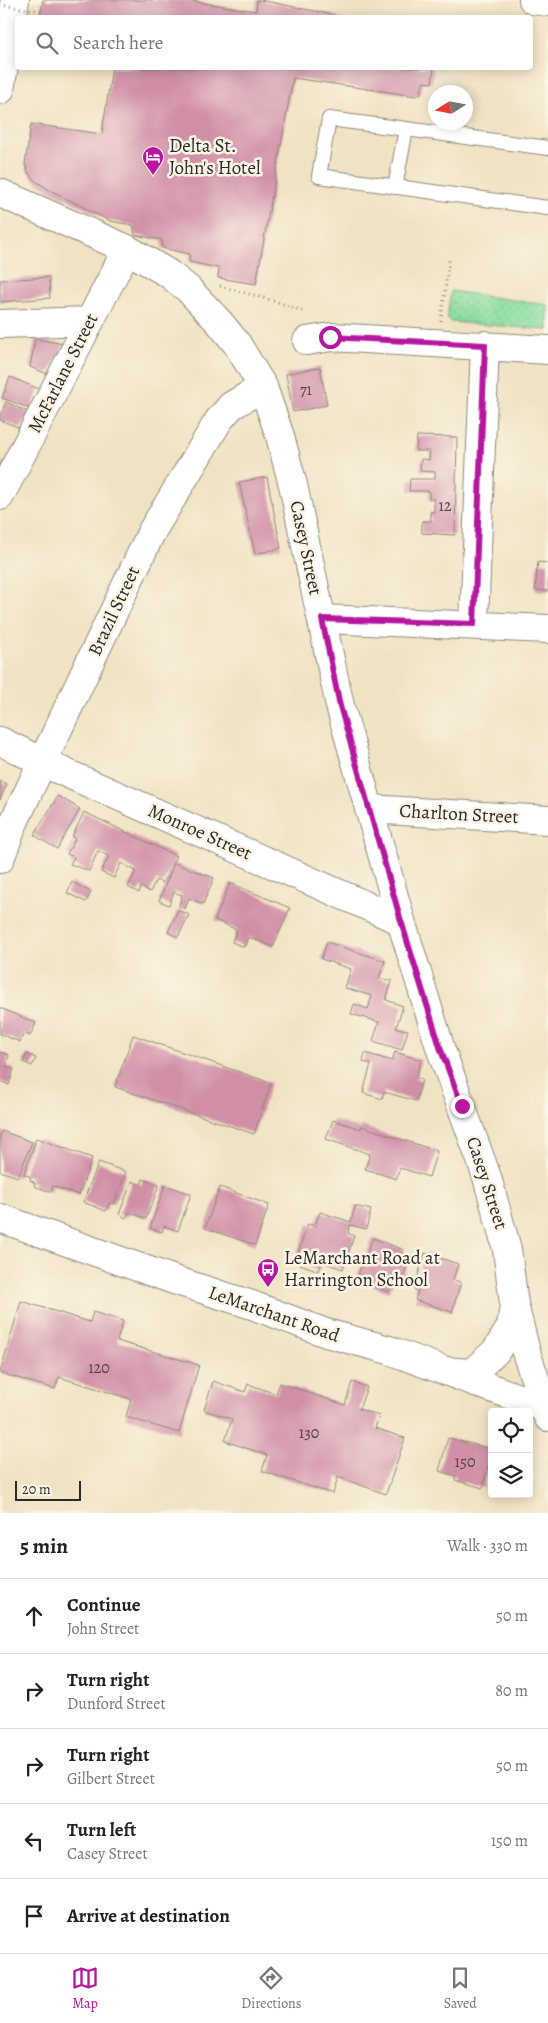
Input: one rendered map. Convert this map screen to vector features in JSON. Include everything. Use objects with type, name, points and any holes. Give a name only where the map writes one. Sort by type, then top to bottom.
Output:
[{"type":"street","points":[[0,90],[15,0]]},
{"type":"street","points":[[533,0],[548,2]]},
{"type":"street","name":"Casey Street","points":[[0,193],[127,249],[169,274],[193,294],[237,344],[263,388],[280,436],[293,486],[340,706],[401,921],[441,1050],[487,1177],[507,1249],[514,1304],[526,1352],[547,1411]]},
{"type":"street","name":"McFarlane Street","points":[[0,496],[127,249]]},
{"type":"street","points":[[0,324],[90,321]]},
{"type":"street","points":[[307,341],[330,337],[548,350]]},
{"type":"street","points":[[474,624],[485,345]]},
{"type":"street","name":"Brazil Street","points":[[0,859],[14,822],[152,531],[219,420],[231,406],[263,388]]},
{"type":"street","points":[[322,619],[474,624],[548,629]]},
{"type":"street","name":"Monroe Street","points":[[0,741],[42,762],[401,921]]},
{"type":"street","name":"Charlton Street","points":[[369,809],[548,820]]},
{"type":"street","name":"LeMarchant Road","points":[[0,1218],[177,1281],[252,1305],[326,1333],[389,1350],[547,1411]]},
{"type":"street","points":[[446,1371],[466,1373],[475,1370],[496,1351],[511,1327],[514,1304]]},
{"type":"lane","points":[[548,148],[329,119],[319,176],[548,208]]},
{"type":"lane","points":[[395,187],[406,128]]},
{"type":"path","points":[[0,5],[41,11]]},
{"type":"path","points":[[441,322],[449,260]]},
{"type":"path","points":[[214,284],[280,302],[302,311]]},
{"type":"green space","points":[[451,291],[548,305],[548,330],[451,322],[447,317]]},
{"type":"building","points":[[43,0],[184,0],[256,11],[257,0],[260,0],[334,15],[40,15]]},
{"type":"building","name":"Delta St. John's Hotel","points":[[112,70],[434,70],[432,83],[423,82],[421,93],[416,96],[293,78],[256,284],[218,278],[219,268],[189,262],[190,254],[162,248],[162,240],[135,235],[133,225],[110,221],[48,189],[34,180],[28,172],[25,164],[31,124],[102,134]]},
{"type":"building","points":[[49,277],[50,298],[0,302],[0,280]]},
{"type":"building","points":[[35,339],[65,344],[48,374],[30,367]]},
{"type":"building","points":[[320,367],[327,405],[293,412],[286,374]]},
{"type":"building","points":[[10,377],[39,389],[31,409],[2,398]]},
{"type":"building","points":[[6,402],[32,414],[20,428],[0,420],[0,415]]},
{"type":"building","points":[[417,436],[457,437],[455,535],[422,533],[422,521],[431,521],[430,512],[434,512],[434,499],[429,499],[429,491],[409,491],[410,479],[435,479],[435,472],[420,471],[421,459],[429,460],[430,451],[416,451]]},
{"type":"building","points":[[267,477],[281,548],[255,554],[239,482]]},
{"type":"building","points":[[538,562],[548,563],[548,591],[535,590]]},
{"type":"building","points":[[0,781],[7,784],[0,800]]},
{"type":"building","points":[[58,796],[80,809],[57,849],[34,835]]},
{"type":"building","points":[[84,812],[176,856],[163,883],[156,880],[150,892],[141,887],[139,893],[128,887],[136,871],[121,863],[114,878],[101,872],[109,856],[98,851],[89,871],[70,864],[74,857],[67,854],[75,839],[72,837]]},
{"type":"building","points":[[174,863],[214,878],[203,904],[189,898],[185,909],[179,906],[182,895],[174,892],[169,905],[159,901]]},
{"type":"building","points":[[72,882],[91,892],[86,902],[67,893]]},
{"type":"building","points":[[230,883],[290,908],[273,947],[248,937],[244,947],[232,942],[237,930],[215,920]]},
{"type":"building","points":[[178,910],[189,915],[178,937],[168,932]]},
{"type":"building","points":[[327,942],[385,961],[379,978],[392,981],[386,1000],[403,1006],[396,1028],[408,1030],[402,1050],[373,1041],[379,1022],[351,1014],[354,1004],[368,1009],[372,996],[345,988],[351,969],[321,959]]},
{"type":"building","points":[[0,1008],[36,1023],[30,1036],[24,1033],[20,1042],[0,1034]]},
{"type":"building","points":[[133,1035],[271,1083],[254,1134],[115,1087]]},
{"type":"building","points":[[0,1052],[9,1055],[6,1066],[14,1069],[9,1085],[0,1081]]},
{"type":"building","points":[[395,1052],[421,1060],[416,1078],[422,1080],[416,1101],[384,1092],[382,1099],[363,1093],[371,1064],[363,1062],[365,1053],[392,1061]]},
{"type":"building","points":[[27,1054],[36,1058],[32,1066],[23,1062]]},
{"type":"building","points":[[333,1120],[361,1129],[361,1126],[437,1151],[429,1177],[400,1168],[396,1179],[365,1169],[370,1154],[326,1139]]},
{"type":"building","points":[[2,1131],[32,1142],[18,1177],[0,1171],[0,1136]]},
{"type":"building","points":[[36,1138],[92,1158],[79,1195],[53,1186],[51,1192],[34,1186],[35,1183],[30,1180],[31,1177],[24,1174]]},
{"type":"building","points":[[99,1162],[126,1172],[114,1204],[109,1203],[106,1211],[83,1202]]},
{"type":"building","points":[[143,1179],[159,1185],[146,1219],[129,1212],[126,1218],[119,1214],[132,1181],[141,1185]]},
{"type":"building","points":[[165,1185],[191,1194],[178,1231],[164,1226],[162,1232],[150,1228]]},
{"type":"building","points":[[220,1187],[269,1205],[255,1245],[205,1228]]},
{"type":"building","points":[[355,1206],[371,1210],[366,1229],[350,1225],[348,1233],[354,1236],[343,1269],[322,1262],[319,1271],[300,1264],[302,1257],[297,1255],[308,1224],[315,1226],[320,1212],[351,1222]]},
{"type":"building","points":[[373,1238],[404,1250],[399,1263],[407,1266],[402,1280],[395,1277],[389,1292],[356,1279]]},
{"type":"building","points":[[425,1253],[458,1264],[453,1280],[461,1282],[452,1312],[415,1300],[418,1291],[414,1289]]},
{"type":"building","points":[[21,1301],[90,1322],[93,1312],[123,1321],[117,1341],[199,1365],[179,1433],[126,1417],[131,1399],[59,1377],[55,1389],[0,1373]]},
{"type":"building","points":[[213,1381],[245,1392],[248,1384],[276,1394],[280,1383],[345,1405],[352,1382],[367,1387],[359,1409],[379,1416],[375,1428],[405,1438],[386,1494],[338,1477],[333,1494],[262,1471],[267,1455],[225,1441],[232,1419],[204,1410]]},
{"type":"building","points":[[448,1438],[488,1448],[488,1466],[483,1488],[455,1480],[456,1476],[439,1471]]},
{"type":"place","name":"Delta St. John's Hotel","points":[[153,176]]},
{"type":"place","name":"LeMarchant Road at Harrington School","points":[[268,1288]]},
{"type":"route","points":[[330,337],[485,345],[482,380],[474,624],[322,619],[340,706],[401,921],[441,1050],[462,1106]]}]
